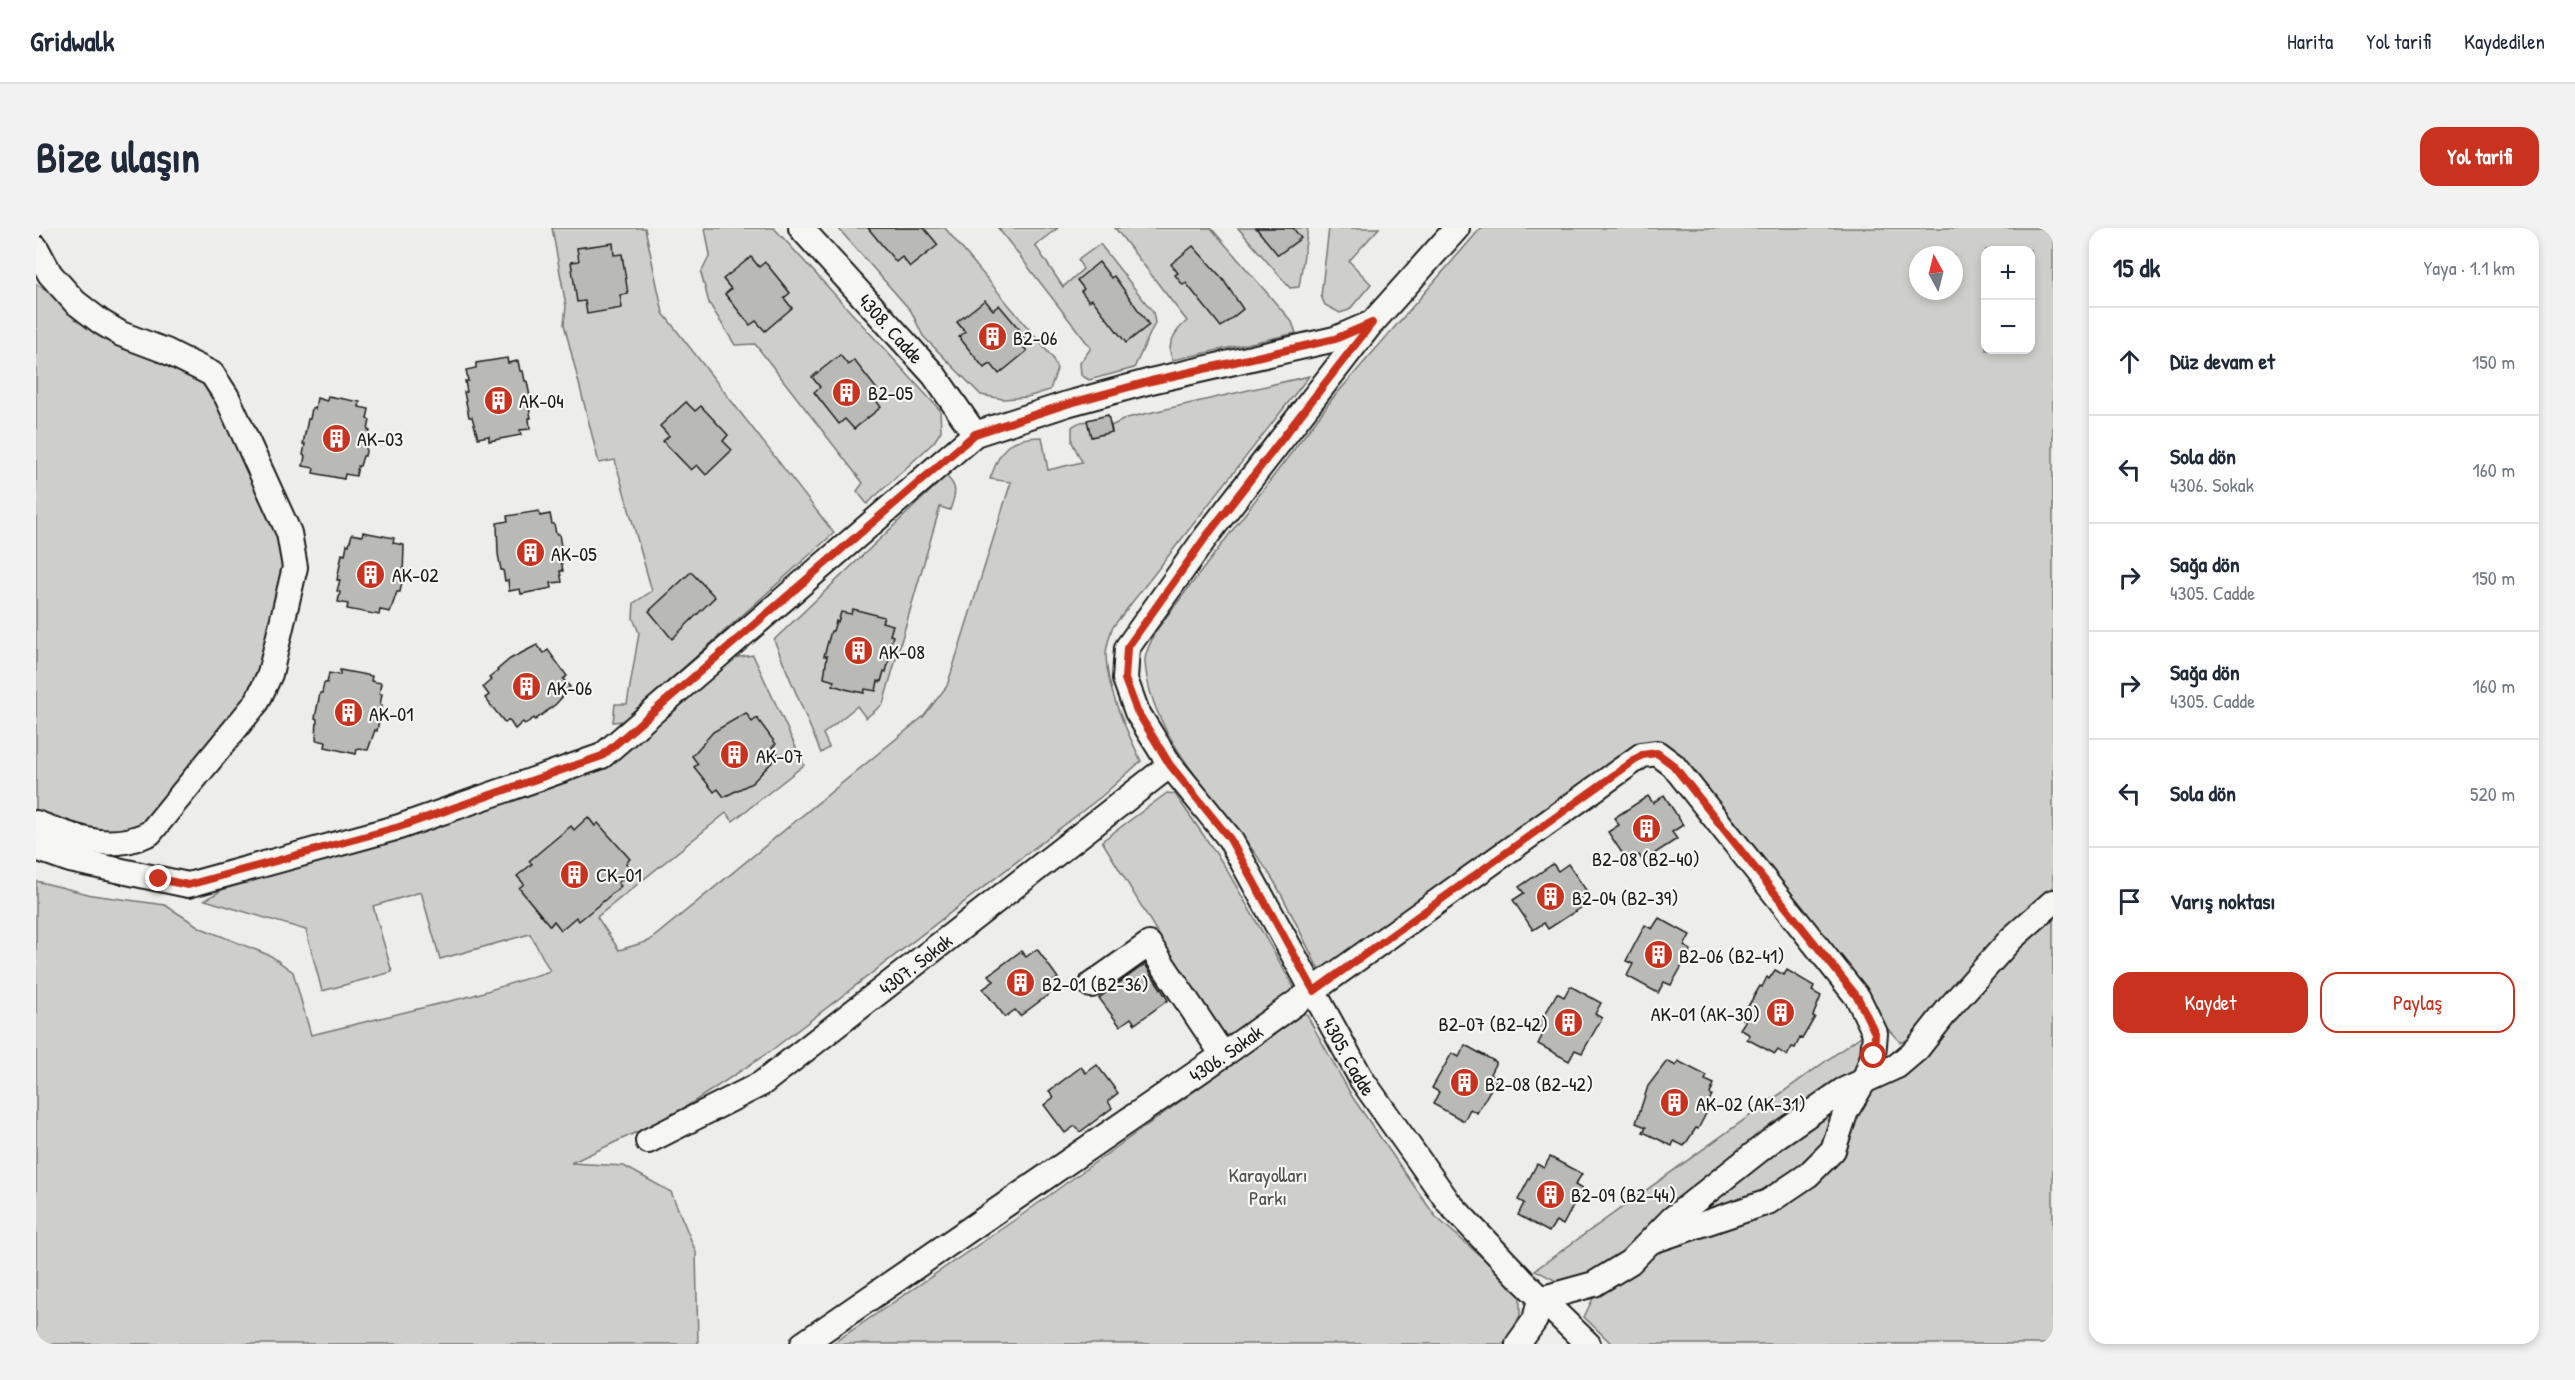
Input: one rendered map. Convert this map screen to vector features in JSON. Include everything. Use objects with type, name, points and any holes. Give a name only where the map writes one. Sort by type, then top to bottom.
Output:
[{"type":"street","name":"4308. Cadde","points":[[801,228],[934,375],[975,434]]},
{"type":"street","name":"4305. Cadde","points":[[1457,228],[1372,323],[1205,538],[1127,648],[1125,679],[1137,711],[1170,765],[1230,839],[1362,1080],[1449,1203],[1540,1299],[1588,1344]]},
{"type":"street","points":[[36,248],[50,274],[75,302],[101,322],[121,334],[166,351],[212,374],[227,397],[289,533],[295,567],[270,674],[257,702],[150,833],[130,842],[85,842],[36,823]]},
{"type":"street","points":[[36,848],[70,860],[188,885],[399,827],[602,756],[975,434],[1067,404],[1151,381],[1335,339],[1372,323]]},
{"type":"street","name":"4306. Sokak","points":[[803,1344],[1223,1055],[1642,755],[1657,753],[1673,765],[1858,998],[1875,1033],[1874,1056],[1864,1081]]},
{"type":"street","name":"4307. Sokak","points":[[648,1141],[761,1084],[1170,765]]},
{"type":"street","points":[[1518,1344],[1535,1320],[1540,1299],[1594,1284],[1630,1262],[1672,1219],[1777,1136],[1842,1091],[1897,1066],[1917,1049],[1950,1007],[2011,939],[2053,902]]},
{"type":"street","points":[[1091,985],[1149,944],[1223,1055]]},
{"type":"street","points":[[1652,1241],[1768,1202],[1808,1175],[1833,1150],[1846,1111],[1864,1081]]},
{"type":"green space","points":[[552,228],[645,228],[663,313],[834,533],[624,721],[613,722],[615,704],[627,704],[639,633],[633,618],[634,603],[652,591],[615,460],[599,463],[564,324],[566,306]]},
{"type":"green space","points":[[705,228],[774,228],[940,410],[941,431],[934,442],[867,504],[857,491],[863,483],[755,344],[735,345],[709,303],[701,273],[710,255]]},
{"type":"green space","points":[[838,228],[945,228],[1052,357],[1057,369],[1050,390],[1027,397],[1003,399],[981,395],[923,336],[911,311]]},
{"type":"green space","points":[[998,228],[1058,228],[1035,245],[1063,287],[1083,269],[1078,260],[1100,244],[1153,312],[1155,323],[1134,368],[1089,380],[1081,375],[1080,363],[1091,348]]},
{"type":"green space","points":[[1115,228],[1211,228],[1292,322],[1296,333],[1173,360],[1170,349],[1173,338],[1187,321]]},
{"type":"green space","points":[[1238,228],[1308,228],[1299,287],[1290,288]]},
{"type":"green space","points":[[1329,228],[1379,228],[1349,261],[1371,284],[1349,310],[1340,313],[1325,305],[1321,296]]},
{"type":"green space","points":[[1481,228],[2053,228],[2053,891],[1916,1040],[1900,1042],[1875,1015],[1649,743],[1634,746],[1327,971],[1320,972],[1272,878],[1195,776],[1161,721],[1150,692],[1145,662],[1155,632],[1333,398]]},
{"type":"green space","points":[[36,284],[210,379],[277,520],[288,579],[266,671],[157,822],[111,841],[36,822]]},
{"type":"green space","points":[[1309,376],[1112,628],[1106,655],[1110,683],[1118,710],[1141,761],[1102,796],[768,1053],[675,1114],[571,1163],[624,1166],[671,1192],[696,1252],[698,1344],[36,1344],[36,881],[92,895],[165,905],[201,928],[271,956],[293,972],[311,1035],[471,996],[550,971],[530,934],[440,959],[421,892],[373,906],[392,972],[322,991],[306,930],[205,900],[232,884],[589,770],[733,658],[753,655],[804,765],[733,821],[726,813],[597,917],[619,950],[649,941],[924,716],[947,686],[1011,482],[990,479],[998,460],[1007,447],[1021,439],[1042,437],[1048,470],[1082,462],[1072,442],[1072,427],[1077,423],[1092,422],[1112,432],[1111,426],[1127,418]]},
{"type":"green space","points":[[946,476],[953,484],[955,492],[953,500],[950,510],[940,507],[883,704],[866,718],[857,706],[823,734],[829,747],[821,753],[774,640]]},
{"type":"green space","points":[[1167,793],[1175,794],[1224,865],[1296,991],[1225,1040],[1221,1038],[1102,841]]},
{"type":"green space","points":[[2053,909],[2053,1344],[1612,1344],[1584,1317],[1597,1290],[1675,1238],[1797,1192],[1875,1087]]},
{"type":"green space","name":"Karayolları Parkı","points":[[1305,1012],[1353,1098],[1435,1216],[1510,1282],[1520,1295],[1520,1315],[1506,1344],[832,1344],[1019,1217]]},
{"type":"green space","points":[[1865,1033],[1863,1062],[1855,1074],[1638,1247],[1587,1279],[1560,1283],[1535,1270]]},
{"type":"green space","points":[[1834,1106],[1838,1129],[1778,1192],[1678,1223]]},
{"type":"building","points":[[868,228],[924,228],[938,245],[910,267],[902,257],[896,262]]},
{"type":"building","points":[[1256,228],[1293,228],[1301,238],[1278,255]]},
{"type":"building","points":[[613,243],[614,255],[622,254],[628,294],[620,295],[622,308],[587,314],[585,301],[577,302],[571,262],[579,261],[577,248]]},
{"type":"building","points":[[1193,246],[1222,278],[1243,309],[1221,327],[1186,283],[1183,285],[1175,275],[1178,273],[1171,264]]},
{"type":"building","points":[[751,257],[759,267],[765,262],[790,293],[784,298],[792,308],[765,331],[756,321],[750,325],[725,294],[731,289],[723,279]]},
{"type":"building","points":[[1099,262],[1111,278],[1114,276],[1149,325],[1126,343],[1092,299],[1089,301],[1081,291],[1084,289],[1077,280]]},
{"type":"building","name":"B2-06","points":[[985,300],[993,310],[999,305],[1025,336],[1018,341],[1027,351],[999,374],[991,364],[984,368],[959,337],[965,332],[957,322]]},
{"type":"building","name":"B2-05","points":[[840,355],[848,365],[854,360],[879,392],[873,396],[881,407],[854,429],[845,419],[839,424],[814,392],[820,387],[812,377]]},
{"type":"building","name":"AK-04","points":[[507,358],[508,363],[518,361],[520,371],[523,371],[525,381],[527,381],[532,407],[529,407],[530,429],[520,430],[521,435],[489,441],[489,436],[478,438],[472,417],[469,417],[464,392],[467,392],[465,381],[468,381],[466,370],[476,368],[476,363]]},
{"type":"building","name":"AK-03","points":[[328,396],[360,402],[359,407],[369,409],[367,419],[370,420],[368,430],[370,431],[365,456],[358,466],[356,476],[345,474],[344,479],[313,473],[314,468],[303,466],[305,444],[303,444],[308,419],[310,419],[312,408],[315,409],[317,398],[327,401]]},
{"type":"building","points":[[686,402],[695,411],[701,406],[728,435],[723,441],[732,450],[706,475],[697,465],[691,470],[663,441],[669,436],[660,426]]},
{"type":"building","points":[[1108,415],[1112,432],[1091,437],[1087,420]]},
{"type":"building","name":"AK-05","points":[[539,511],[540,516],[550,514],[556,534],[559,534],[563,559],[561,560],[563,571],[560,571],[562,582],[551,583],[552,588],[521,594],[520,589],[509,591],[508,580],[505,581],[498,554],[497,523],[508,521],[507,516]]},
{"type":"building","name":"AK-02","points":[[363,532],[394,538],[393,543],[404,545],[400,592],[397,592],[390,612],[380,610],[379,615],[347,609],[348,604],[338,602],[340,592],[337,591],[340,580],[337,580],[342,554],[345,555],[352,534],[362,536]]},
{"type":"building","points":[[691,572],[715,597],[672,639],[649,611]]},
{"type":"building","name":"AK-08","points":[[853,609],[884,617],[882,622],[893,625],[890,635],[893,636],[890,646],[892,647],[886,672],[884,671],[881,682],[878,681],[876,691],[865,689],[864,693],[845,689],[833,685],[834,681],[824,678],[827,656],[824,656],[831,631],[836,621],[838,622],[841,612],[851,614]]},
{"type":"building","name":"AK-06","points":[[537,645],[544,653],[548,650],[567,676],[563,679],[570,687],[562,693],[563,696],[556,704],[535,720],[534,718],[525,724],[523,722],[515,729],[509,720],[505,723],[485,698],[489,695],[483,687],[491,680],[489,678],[510,659]]},
{"type":"building","name":"AK-01","points":[[340,670],[372,676],[371,681],[381,683],[379,694],[382,694],[380,705],[382,705],[377,731],[375,730],[368,750],[357,749],[356,754],[325,747],[326,742],[316,740],[317,719],[315,718],[320,693],[322,693],[324,683],[327,683],[329,673],[340,675]]},
{"type":"building","name":"AK-07","points":[[746,713],[752,722],[757,718],[776,744],[772,747],[779,755],[752,783],[724,797],[718,789],[714,792],[694,767],[698,764],[692,756],[713,732]]},
{"type":"building","name":"B2-08 (B2-40)","points":[[1664,795],[1683,825],[1672,832],[1677,839],[1643,861],[1639,855],[1628,862],[1608,832],[1619,825],[1614,818],[1648,796],[1653,803]]},
{"type":"building","name":"CK-01","points":[[588,817],[595,826],[598,823],[630,859],[626,863],[632,871],[618,883],[621,886],[606,899],[579,921],[576,917],[561,930],[554,921],[550,926],[519,888],[524,884],[517,876],[532,864],[529,861],[548,845],[571,826],[574,830]]},
{"type":"building","name":"B2-04 (B2-39)","points":[[1553,864],[1558,871],[1568,864],[1588,893],[1577,900],[1582,907],[1548,929],[1544,923],[1533,930],[1513,900],[1524,893],[1519,887]]},
{"type":"building","name":"B2-06 (B2-41)","points":[[1659,918],[1690,935],[1684,946],[1691,950],[1671,985],[1664,982],[1658,993],[1627,976],[1633,964],[1626,961],[1645,925],[1652,929]]},
{"type":"building","name":"B2-01 (B2-36)","points":[[1037,949],[1058,978],[1048,985],[1052,992],[1020,1016],[1015,1010],[1005,1017],[983,989],[994,981],[989,975],[1021,951],[1026,957]]},
{"type":"building","points":[[1145,964],[1168,1000],[1135,1024],[1131,1018],[1120,1026],[1099,998]]},
{"type":"building","name":"AK-01 (AK-30)","points":[[1775,970],[1784,975],[1787,970],[1814,986],[1812,991],[1821,996],[1813,1016],[1815,1017],[1802,1039],[1800,1038],[1795,1048],[1792,1047],[1787,1056],[1778,1050],[1775,1054],[1747,1039],[1750,1035],[1740,1029],[1746,1020],[1743,1019],[1749,1010],[1747,1008],[1760,986],[1762,987],[1767,977],[1769,979]]},
{"type":"building","name":"B2-07 (B2-42)","points":[[1570,986],[1601,1003],[1595,1014],[1602,1018],[1582,1053],[1575,1050],[1569,1061],[1538,1044],[1544,1032],[1537,1029],[1557,993],[1564,997]]},
{"type":"building","name":"B2-08 (B2-42)","points":[[1465,1045],[1496,1062],[1490,1074],[1497,1078],[1477,1113],[1470,1109],[1464,1121],[1433,1104],[1439,1092],[1432,1088],[1452,1053],[1459,1057]]},
{"type":"building","name":"AK-02 (AK-31)","points":[[1667,1061],[1676,1066],[1678,1061],[1707,1076],[1705,1080],[1714,1084],[1707,1105],[1710,1106],[1698,1129],[1696,1128],[1684,1146],[1674,1141],[1672,1146],[1643,1132],[1646,1127],[1636,1123],[1648,1086]]},
{"type":"building","points":[[1097,1065],[1118,1093],[1108,1101],[1112,1108],[1080,1132],[1075,1126],[1065,1133],[1044,1105],[1054,1097],[1049,1091],[1081,1067],[1086,1073]]},
{"type":"building","name":"B2-09 (B2-44)","points":[[1550,1157],[1582,1174],[1575,1185],[1582,1189],[1563,1225],[1556,1221],[1549,1232],[1518,1215],[1524,1203],[1518,1200],[1537,1164],[1544,1168]]},
{"type":"place","name":"B2-06","points":[[992,337]]},
{"type":"place","name":"B2-05","points":[[847,392]]},
{"type":"place","name":"AK-04","points":[[498,400]]},
{"type":"place","name":"AK-03","points":[[336,438]]},
{"type":"place","name":"AK-05","points":[[530,553]]},
{"type":"place","name":"AK-02","points":[[371,574]]},
{"type":"place","name":"AK-08","points":[[858,651]]},
{"type":"place","name":"AK-06","points":[[526,687]]},
{"type":"place","name":"AK-01","points":[[348,713]]},
{"type":"place","name":"AK-07","points":[[735,755]]},
{"type":"place","name":"B2-08 (B2-40)","points":[[1646,828]]},
{"type":"place","name":"CK-01","points":[[575,874]]},
{"type":"place","name":"B2-04 (B2-39)","points":[[1551,897]]},
{"type":"place","name":"B2-06 (B2-41)","points":[[1658,955]]},
{"type":"place","name":"B2-01 (B2-36)","points":[[1021,983]]},
{"type":"place","name":"AK-01 (AK-30)","points":[[1781,1013]]},
{"type":"place","name":"B2-07 (B2-42)","points":[[1569,1023]]},
{"type":"place","name":"B2-08 (B2-42)","points":[[1464,1083]]},
{"type":"place","name":"AK-02 (AK-31)","points":[[1675,1103]]},
{"type":"place","name":"B2-09 (B2-44)","points":[[1550,1194]]},
{"type":"route","points":[[159,879],[188,885],[399,827],[602,756],[862,534],[975,434],[1067,404],[1151,381],[1335,339],[1372,323],[1205,538],[1127,648],[1125,679],[1137,711],[1170,765],[1230,839],[1314,991],[1642,755],[1657,753],[1673,765],[1858,998],[1875,1033],[1874,1056]]}]
